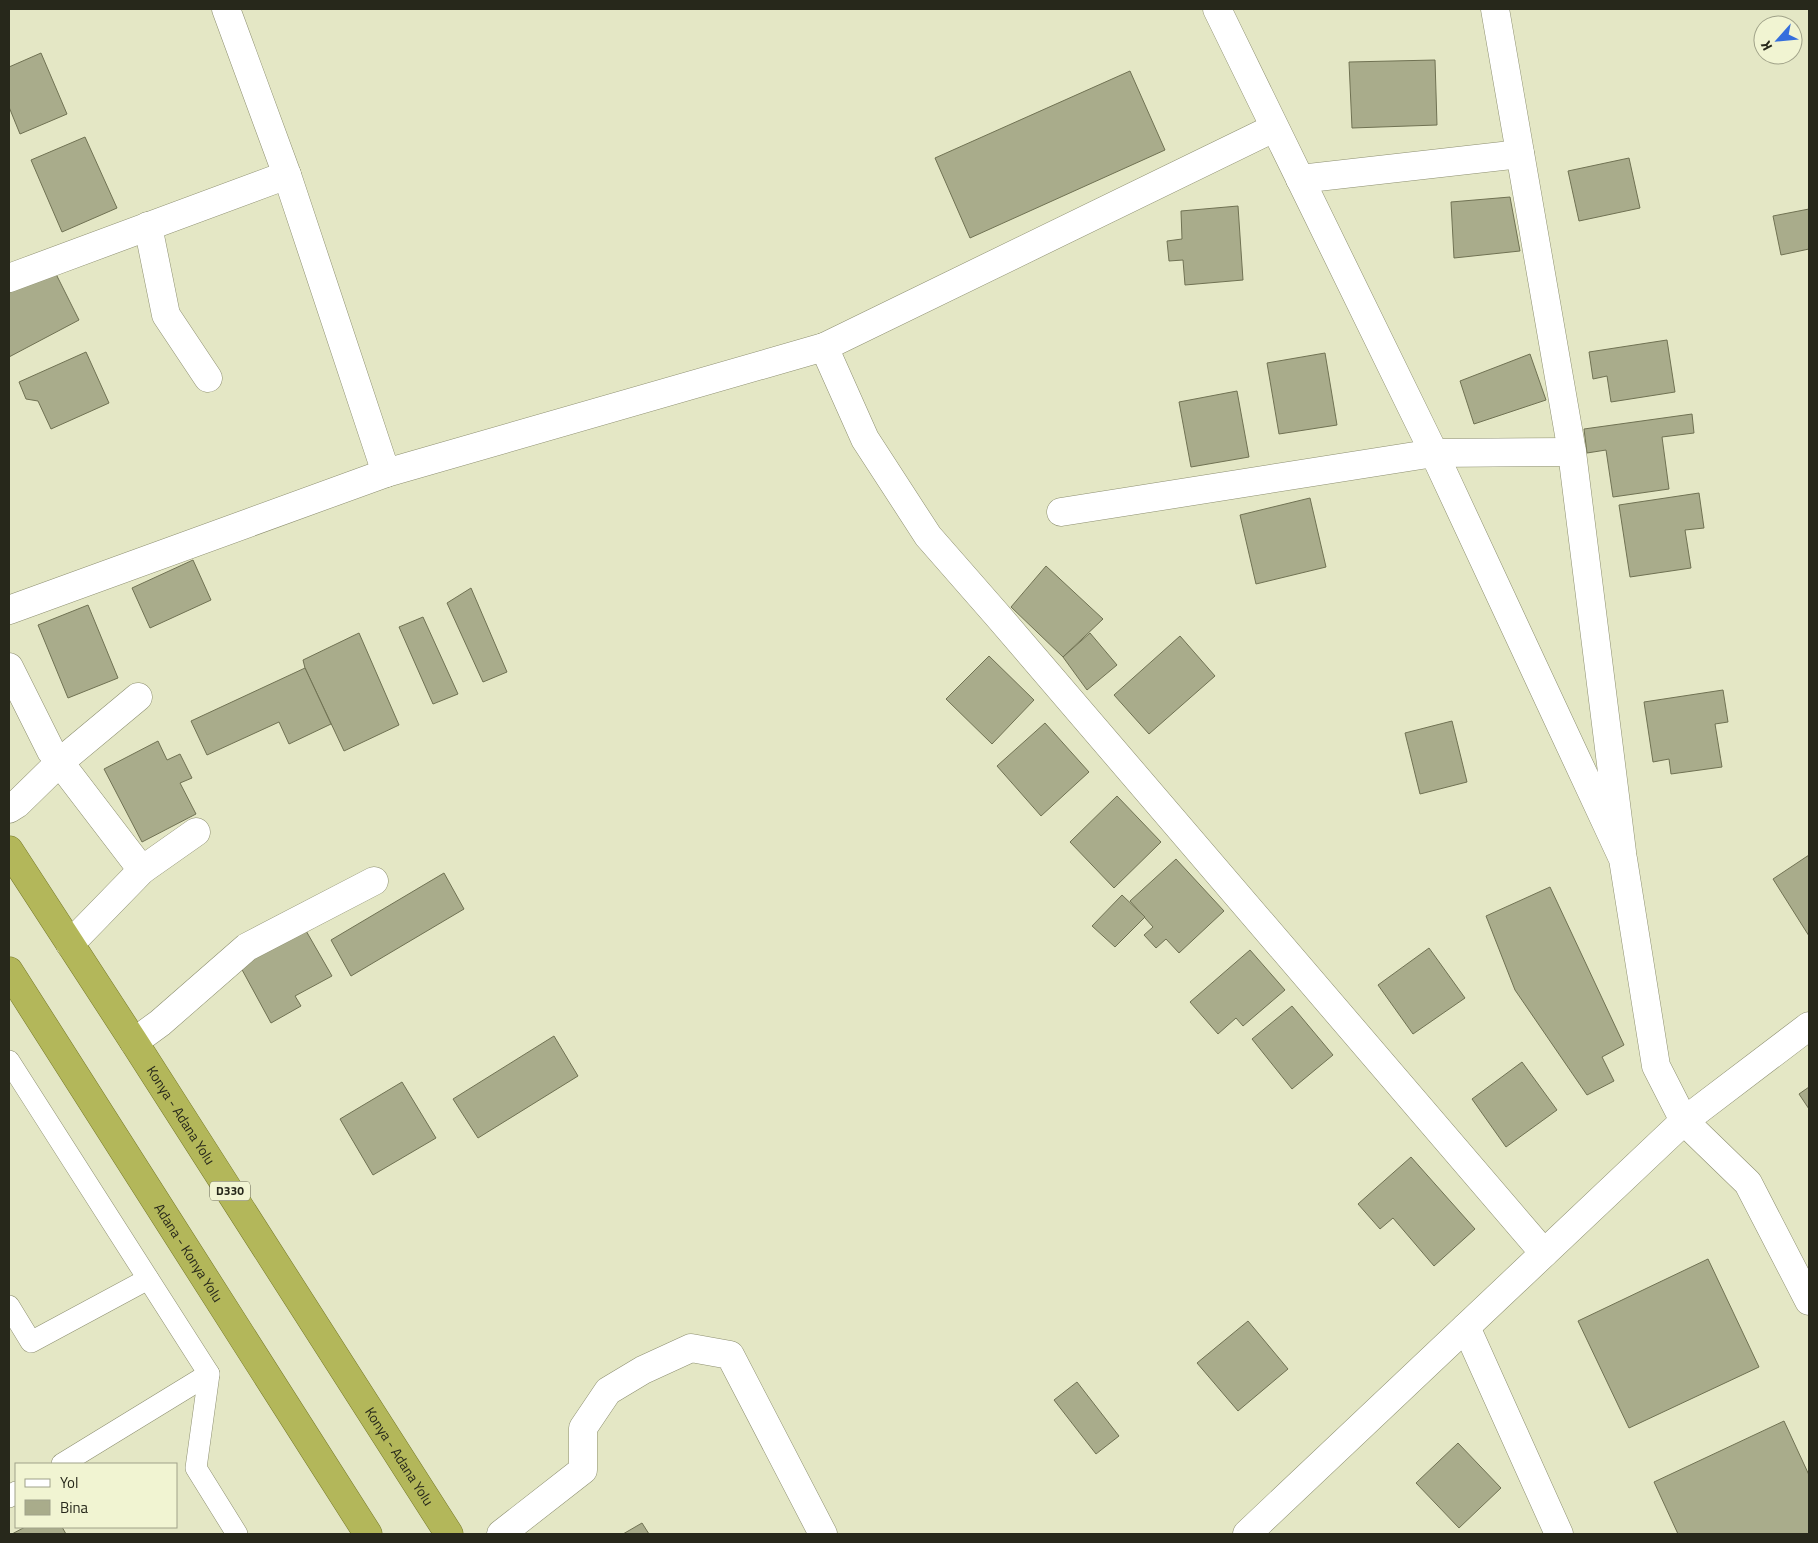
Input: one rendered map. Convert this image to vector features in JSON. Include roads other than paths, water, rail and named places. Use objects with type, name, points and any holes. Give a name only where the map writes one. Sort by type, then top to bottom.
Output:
[{"type":"highway","name":"Konya - Adana Yolu","points":[[9,850],[449,1534]]},
{"type":"highway","name":"Adana - Konya Yolu","points":[[9,971],[368,1534]]},
{"type":"street","points":[[226,9],[287,174],[386,473]]},
{"type":"street","points":[[1217,9],[1434,453],[1623,859]]},
{"type":"street","points":[[1495,9],[1572,452],[1623,859],[1656,1066],[1684,1121],[1748,1183],[1809,1301]]},
{"type":"street","points":[[9,610],[386,473],[824,347],[1274,128]]},
{"type":"street","points":[[1300,180],[1520,154]]},
{"type":"street","points":[[9,278],[287,174]]},
{"type":"street","points":[[148,226],[166,315],[208,378]]},
{"type":"street","points":[[824,347],[865,439],[928,536],[1544,1253]]},
{"type":"street","points":[[1060,512],[1434,453],[1572,452]]},
{"type":"street","points":[[9,667],[51,751],[142,870]]},
{"type":"street","points":[[9,809],[17,804],[60,762],[138,697]]},
{"type":"street","points":[[70,944],[142,870],[196,832]]},
{"type":"street","points":[[134,1042],[160,1023],[247,947],[374,881]]},
{"type":"street","points":[[1247,1534],[1684,1121],[1809,1026]]},
{"type":"street","points":[[1466,1327],[1559,1534]]},
{"type":"street","points":[[501,1534],[584,1470],[583,1428],[608,1391],[643,1370],[691,1348],[730,1355],[823,1534]]},
{"type":"lane","points":[[9,1061],[208,1374],[196,1468],[237,1534]]},
{"type":"lane","points":[[9,1306],[31,1342],[148,1279]]},
{"type":"lane","points":[[64,1463],[208,1374]]}]
